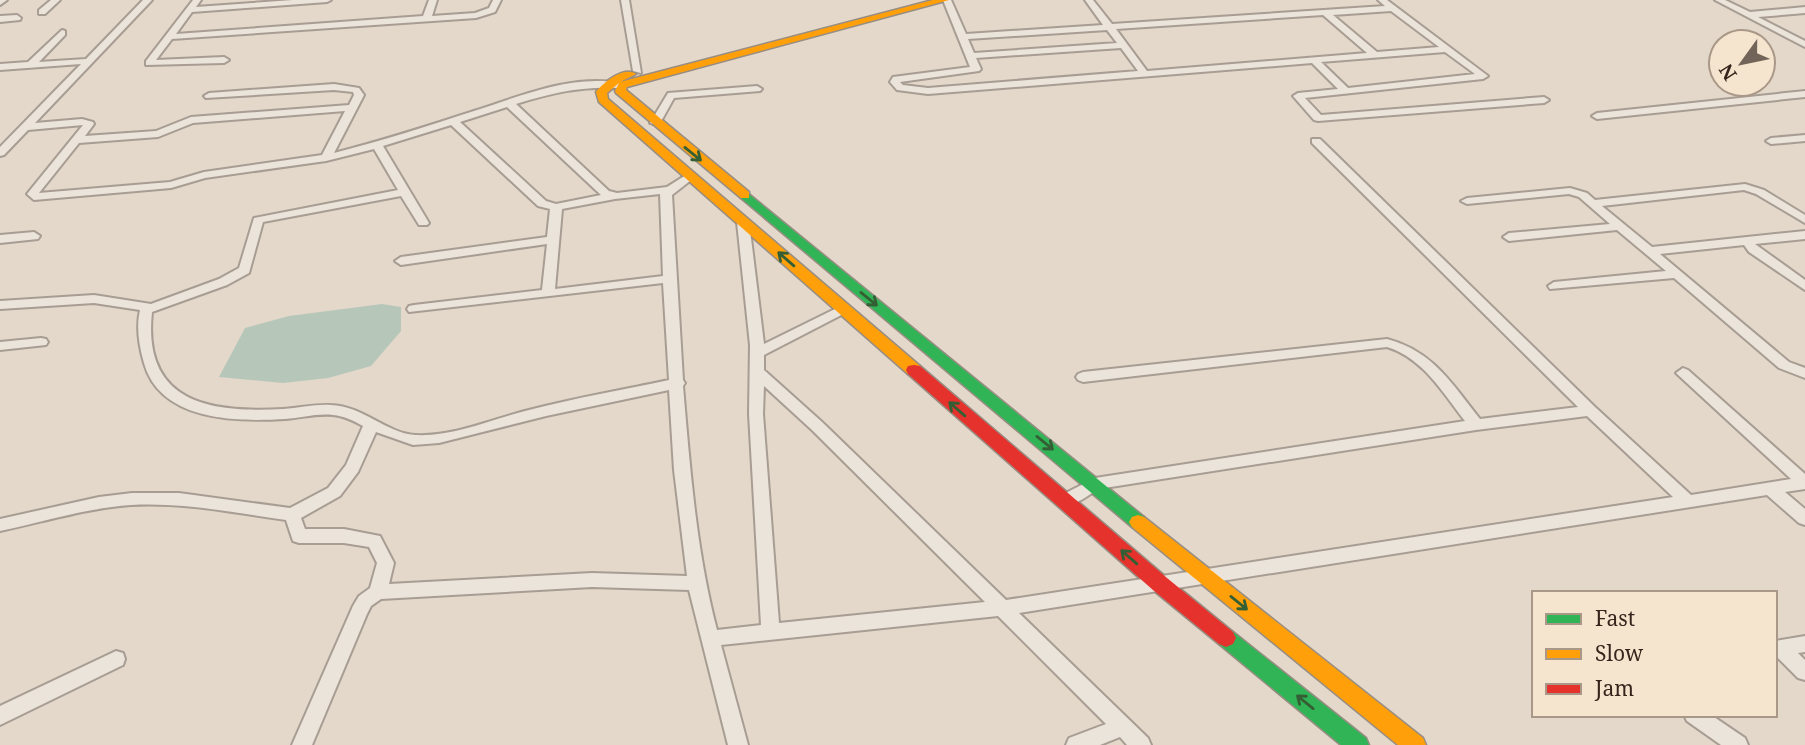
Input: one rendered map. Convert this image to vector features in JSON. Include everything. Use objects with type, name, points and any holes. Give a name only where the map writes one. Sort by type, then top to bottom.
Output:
[{"type":"main road","points":[[902,0],[638,71],[601,92],[603,100],[1160,584],[1357,745]]},
{"type":"main road","points":[[615,85],[946,0]]},
{"type":"main road","points":[[615,85],[624,97],[1415,745]]},
{"type":"main road","points":[[760,236],[782,227]]},
{"type":"street","points":[[43,12],[56,0]]},
{"type":"street","points":[[0,153],[148,0]]},
{"type":"street","points":[[197,0],[149,63],[224,60]]},
{"type":"street","points":[[188,10],[327,0]]},
{"type":"street","points":[[427,18],[433,0]]},
{"type":"street","points":[[168,37],[482,14],[492,10],[497,0]]},
{"type":"street","points":[[625,0],[638,71]]},
{"type":"street","points":[[946,0],[976,68],[972,71],[896,79],[895,82],[907,90],[928,91],[1448,49]]},
{"type":"street","points":[[1089,0],[1144,73]]},
{"type":"street","points":[[1382,0],[1483,76],[1303,94],[1298,97],[1318,118],[1326,120],[1544,100]]},
{"type":"street","points":[[1719,0],[1805,44]]},
{"type":"street","points":[[963,37],[1392,8]]},
{"type":"street","points":[[1749,15],[1805,10]]},
{"type":"street","points":[[1326,13],[1375,55]]},
{"type":"street","points":[[0,19],[17,18]]},
{"type":"street","points":[[31,65],[62,33]]},
{"type":"street","points":[[971,56],[1124,45]]},
{"type":"street","points":[[1314,60],[1345,90]]},
{"type":"street","points":[[0,67],[90,61]]},
{"type":"street","points":[[24,127],[89,123],[33,194],[34,197],[171,185],[212,174],[326,158],[574,85],[615,85]]},
{"type":"street","points":[[209,96],[343,86],[359,92],[326,158]]},
{"type":"street","points":[[655,122],[671,95],[757,89]]},
{"type":"street","points":[[1597,116],[1805,94]]},
{"type":"street","points":[[509,103],[605,193],[614,196]]},
{"type":"street","points":[[77,140],[158,134],[191,120],[352,108]]},
{"type":"street","points":[[453,121],[542,204],[556,207],[614,196],[668,190],[690,177]]},
{"type":"street","points":[[1772,141],[1805,138]]},
{"type":"street","points":[[1316,141],[1590,411],[1687,501]]},
{"type":"street","points":[[377,145],[423,223]]},
{"type":"street","points":[[1595,203],[1745,187],[1759,192],[1805,220]]},
{"type":"street","points":[[668,190],[666,222],[682,470],[696,583],[738,745]]},
{"type":"street","points":[[1467,201],[1570,191],[1583,195],[1784,365],[1805,373]]},
{"type":"street","points":[[0,305],[94,299],[148,307],[223,282],[246,270],[256,223],[264,218],[405,192]]},
{"type":"street","points":[[548,293],[556,207]]},
{"type":"street","points":[[743,222],[757,353],[756,414],[770,630]]},
{"type":"street","points":[[1509,237],[1622,226]]},
{"type":"street","points":[[1651,251],[1749,243],[1805,235]]},
{"type":"street","points":[[0,239],[34,236]]},
{"type":"street","points":[[401,261],[553,240]]},
{"type":"street","points":[[1749,243],[1753,249],[1805,286]]},
{"type":"street","points":[[1555,286],[1678,274]]},
{"type":"street","points":[[414,309],[669,279]]},
{"type":"street","points":[[148,307],[145,313],[149,362],[155,377],[165,390],[180,401],[217,412],[260,415],[333,410],[413,440],[678,383]]},
{"type":"street","points":[[757,353],[844,310]]},
{"type":"street","points":[[0,346],[41,342]]},
{"type":"street","points":[[1083,377],[1387,343],[1409,349],[1476,425]]},
{"type":"street","points":[[757,372],[817,426],[1141,745]]},
{"type":"street","points":[[1683,373],[1805,483]]},
{"type":"street","points":[[1064,501],[1095,485],[1476,425],[1590,411]]},
{"type":"street","points":[[0,525],[99,503],[132,499],[180,499],[292,515],[334,492],[352,468],[372,423]]},
{"type":"street","points":[[712,638],[1004,608],[1805,483]]},
{"type":"street","points":[[1770,488],[1805,519]]},
{"type":"street","points":[[292,515],[299,536],[344,536],[374,541],[386,563],[378,592]]},
{"type":"street","points":[[302,745],[359,611],[365,601],[378,592],[592,580],[696,583]]},
{"type":"street","points":[[1778,648],[1805,644]]},
{"type":"street","points":[[1778,648],[1805,672]]},
{"type":"street","points":[[0,716],[116,659]]},
{"type":"street","points":[[1697,717],[1738,745]]},
{"type":"street","points":[[1076,745],[1122,727]]},
{"type":"shaded area","points":[[382,304],[401,307],[401,331],[371,366],[328,378],[283,383],[219,377],[245,328],[289,316]]},
{"type":"traffic: fast","points":[[745,195],[1138,522]]},
{"type":"traffic: fast","points":[[1226,638],[1358,745]]},
{"type":"traffic: slow","points":[[745,195],[620,91],[623,85],[944,0]]},
{"type":"traffic: slow","points":[[631,74],[610,83],[601,92],[603,100],[914,370]]},
{"type":"traffic: slow","points":[[1138,522],[1415,745]]},
{"type":"traffic: jam","points":[[914,370],[1226,638]]}]
